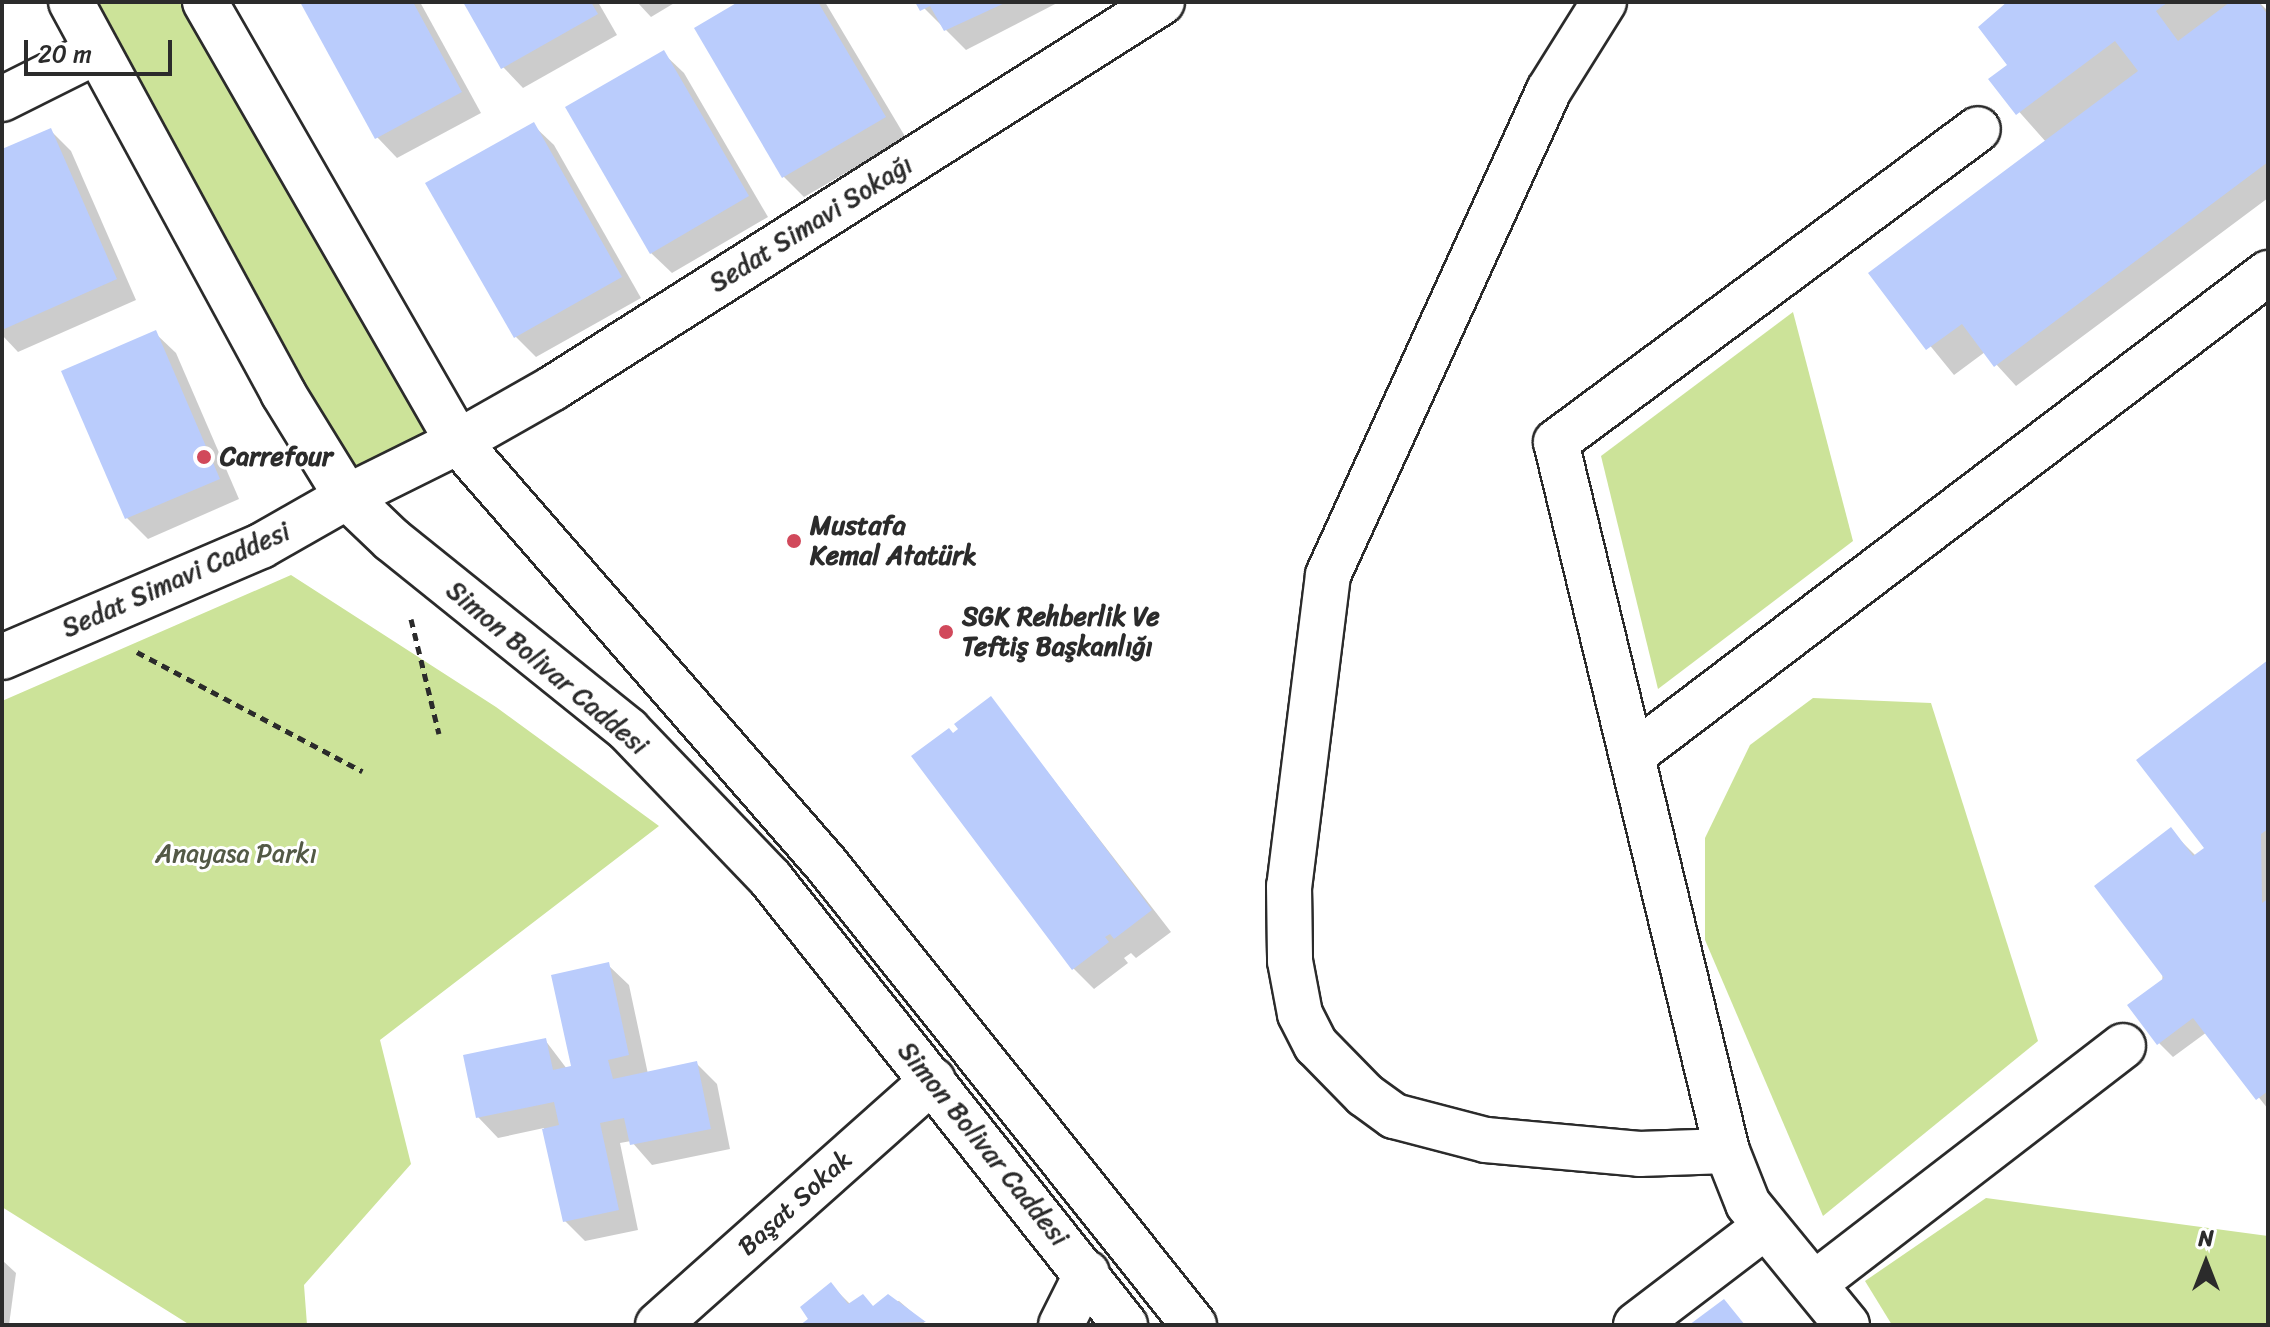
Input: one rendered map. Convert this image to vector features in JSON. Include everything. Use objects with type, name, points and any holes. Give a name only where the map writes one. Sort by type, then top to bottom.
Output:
[{"type":"main road","name":"Simon Bolivar Caddesi","points":[[71,2],[283,393],[347,497],[392,540],[628,730],[770,878],[1087,1273],[1125,1325]]},
{"type":"main road","name":"Simon Bolivar Caddesi","points":[[206,2],[458,442],[826,864],[1194,1325]]},
{"type":"main road","name":"Sedat Simavi Sokağı","points":[[347,497],[458,442],[553,388],[1162,2]]},
{"type":"main road","points":[[1604,2],[1549,90],[1328,575],[1289,886],[1290,961],[1300,1014],[1316,1045],[1365,1095],[1394,1116],[1486,1140],[1639,1154],[1727,1151]]},
{"type":"main road","points":[[2,99],[96,52]]},
{"type":"main road","points":[[1847,1325],[1748,1204],[1727,1151],[1634,754],[1556,442],[1978,129]]},
{"type":"main road","points":[[1634,754],[2268,273]]},
{"type":"main road","name":"Sedat Simavi Caddesi","points":[[2,657],[261,546],[347,497]]},
{"type":"main road","points":[[1814,1284],[2123,1046]]},
{"type":"main road","name":"Başat Sokak","points":[[658,1325],[933,1080]]},
{"type":"main road","points":[[1636,1325],[1766,1226]]},
{"type":"main road","points":[[1061,1325],[1087,1273]]},
{"type":"path","points":[[410,615],[439,734]]},
{"type":"path","points":[[82,623],[362,771]]},
{"type":"green space","points":[[71,2],[205,2],[458,442],[347,497]]},
{"type":"green space","points":[[1793,312],[1853,541],[1658,689],[1601,456]]},
{"type":"green space","name":"Anayasa Parkı","points":[[291,575],[496,707],[659,826],[380,1040],[411,1164],[304,1285],[307,1325],[190,1325],[2,1207],[2,701]]},
{"type":"green space","points":[[1813,698],[1931,703],[2038,1041],[1823,1216],[1705,940],[1705,838],[1750,745]]},
{"type":"green space","points":[[1986,1198],[2268,1236],[2268,1325],[1892,1325],[1865,1281]]},
{"type":"building","points":[[300,2],[413,2],[462,92],[375,139]]},
{"type":"building","points":[[463,2],[591,2],[598,14],[501,69]]},
{"type":"building","points":[[738,2],[818,2],[886,117],[782,178],[694,28]]},
{"type":"building","points":[[915,2],[1007,2],[944,31],[930,6],[920,11]]},
{"type":"building","points":[[2007,2],[2168,2],[2156,11],[2178,41],[2230,2],[2258,2],[2268,15],[2268,162],[1994,367],[1962,324],[1926,350],[1868,273],[2138,71],[2115,41],[2016,115],[1988,79],[2007,65],[1978,27]]},
{"type":"building","points":[[664,50],[749,196],[650,254],[565,107]]},
{"type":"building","points":[[534,122],[622,277],[514,338],[425,183]]},
{"type":"building","points":[[51,128],[117,279],[2,330],[2,149]]},
{"type":"building","points":[[156,330],[220,479],[125,519],[61,371]]},
{"type":"building","points":[[2268,660],[2268,829],[2261,834],[2262,903],[2268,899],[2268,1091],[2256,1100],[2193,1018],[2157,1045],[2127,1005],[2164,978],[2094,886],[2171,827],[2193,856],[2204,848],[2136,760]]},
{"type":"building","points":[[991,696],[1152,910],[1114,939],[1110,934],[1105,937],[1109,942],[1072,970],[911,756],[949,728],[953,733],[958,729],[954,724]]},
{"type":"building","points":[[609,962],[629,1055],[608,1060],[613,1079],[697,1061],[711,1129],[630,1145],[624,1118],[600,1123],[619,1210],[563,1222],[542,1129],[559,1125],[554,1102],[476,1118],[463,1055],[546,1038],[553,1070],[571,1066],[551,975]]},
{"type":"building","points":[[831,1282],[848,1304],[863,1294],[873,1306],[888,1294],[926,1322],[800,1325],[808,1319],[800,1307]]},
{"type":"building","points":[[1724,1299],[1745,1325],[1689,1325]]},
{"type":"place","name":"Carrefour","points":[[204,457]]},
{"type":"place","name":"Mustafa Kemal Atatürk","points":[[794,541]]},
{"type":"place","name":"SGK Rehberlik Ve Teftiş Başkanlığı","points":[[946,632]]}]
